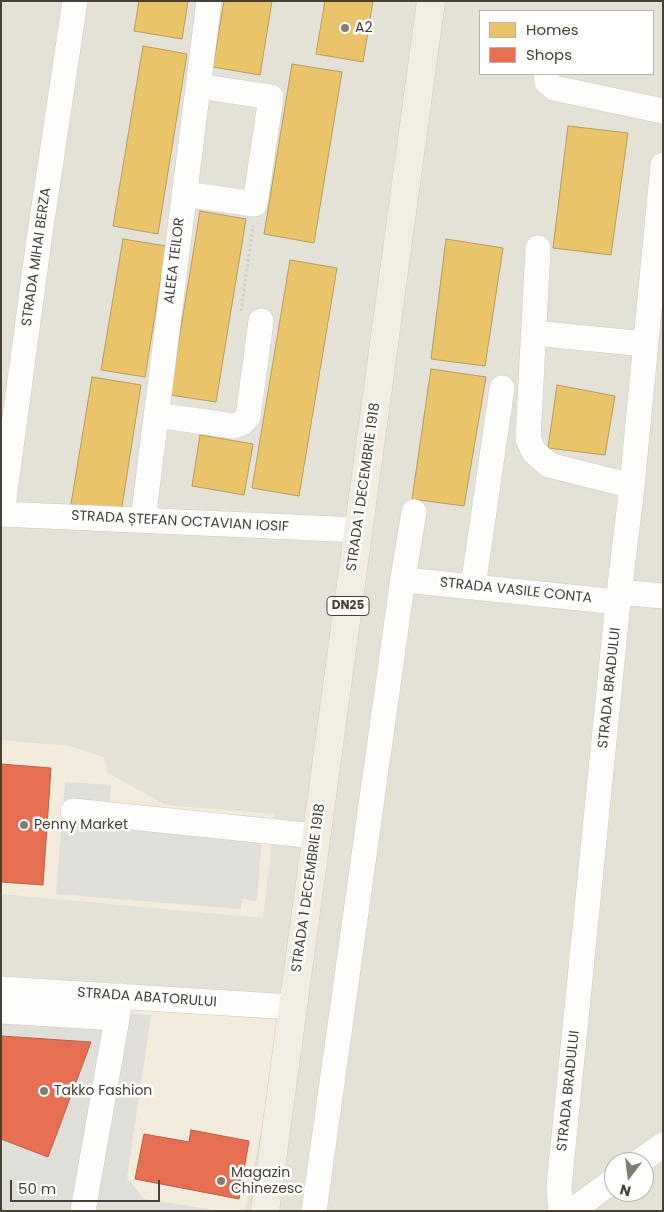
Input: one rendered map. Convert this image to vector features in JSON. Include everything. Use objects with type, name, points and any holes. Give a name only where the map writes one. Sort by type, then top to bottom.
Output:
[{"type":"main road","name":"STRADA 1 DECEMBRIE 1918","points":[[265,1211],[431,1]]},
{"type":"street","name":"STRADA MIHAI BERZA","points":[[2,514],[38,247],[75,1]]},
{"type":"street","name":"ALEEA TEILOR","points":[[144,520],[209,1]]},
{"type":"street","points":[[546,75],[547,82],[554,88],[663,111]]},
{"type":"street","points":[[184,194],[255,204],[271,97],[198,86]]},
{"type":"street","name":"STRADA BRADULUI","points":[[561,1211],[560,1186],[663,165]]},
{"type":"street","points":[[538,248],[528,439],[534,452],[549,465],[632,486]]},
{"type":"street","points":[[156,415],[234,426],[242,423],[248,416],[261,321]]},
{"type":"street","points":[[534,333],[645,344]]},
{"type":"street","points":[[473,587],[502,388]]},
{"type":"street","points":[[314,1211],[402,578],[414,512]]},
{"type":"street","name":"STRADA ȘTEFAN OCTAVIAN IOSIF","points":[[2,514],[359,530]]},
{"type":"street","name":"STRADA VASILE CONTA","points":[[415,581],[619,597],[663,596]]},
{"type":"street","points":[[74,811],[316,836]]},
{"type":"street","name":"STRADA ABATORULUI","points":[[1,989],[119,1007],[292,1007]]},
{"type":"street","points":[[1,1011],[119,1007],[83,1211]]},
{"type":"street","points":[[572,1211],[604,1187]]},
{"type":"shaded area","points":[[1,1],[663,1],[663,1211],[1,1211]]},
{"type":"shaded area","points":[[1,740],[69,746],[104,757],[108,773],[165,805],[275,814],[263,918],[1,894]]},
{"type":"shaded area","points":[[65,782],[111,785],[109,811],[262,835],[257,901],[242,899],[241,909],[56,894]]},
{"type":"shaded area","points":[[1,1001],[284,1020],[245,1211],[1,1211]]},
{"type":"shaded area","points":[[1,1006],[151,1015],[127,1178],[144,1199],[209,1209],[209,1211],[1,1211]]},
{"type":"building: Homes","points":[[139,1],[188,1],[182,39],[134,31]]},
{"type":"building: Homes","points":[[224,1],[272,1],[260,75],[213,67]]},
{"type":"building: Homes","name":"A2","points":[[325,1],[373,1],[363,62],[316,54]]},
{"type":"building: Homes","points":[[143,46],[187,54],[158,234],[113,226]]},
{"type":"building: Homes","points":[[292,64],[342,72],[314,243],[264,234]]},
{"type":"building: Homes","points":[[568,126],[628,133],[611,255],[553,248]]},
{"type":"building: Homes","points":[[200,211],[246,219],[216,402],[170,395]]},
{"type":"building: Homes","points":[[123,239],[166,246],[145,377],[101,370]]},
{"type":"building: Homes","points":[[446,239],[503,248],[485,366],[431,359]]},
{"type":"building: Homes","points":[[290,260],[337,268],[299,496],[252,488]]},
{"type":"building: Homes","points":[[431,369],[486,377],[464,506],[412,499]]},
{"type":"building: Homes","points":[[92,377],[141,385],[121,513],[71,504]]},
{"type":"building: Homes","points":[[557,385],[615,396],[605,455],[548,448]]},
{"type":"building: Homes","points":[[200,435],[253,444],[244,495],[192,486]]},
{"type":"building: Shops","name":"Penny Market","points":[[1,764],[51,768],[43,885],[1,882]]},
{"type":"building: Shops","points":[[1,1036],[91,1042],[48,1157],[1,1139]]},
{"type":"building: Shops","points":[[191,1130],[249,1141],[239,1199],[135,1179],[144,1134],[189,1142]]},
{"type":"place","name":"A2","points":[[345,28]]},
{"type":"place","name":"Penny Market","points":[[24,825]]},
{"type":"place","name":"Takko Fashion","points":[[44,1091]]},
{"type":"place","name":"Magazin Chinezesc","points":[[221,1181]]}]
